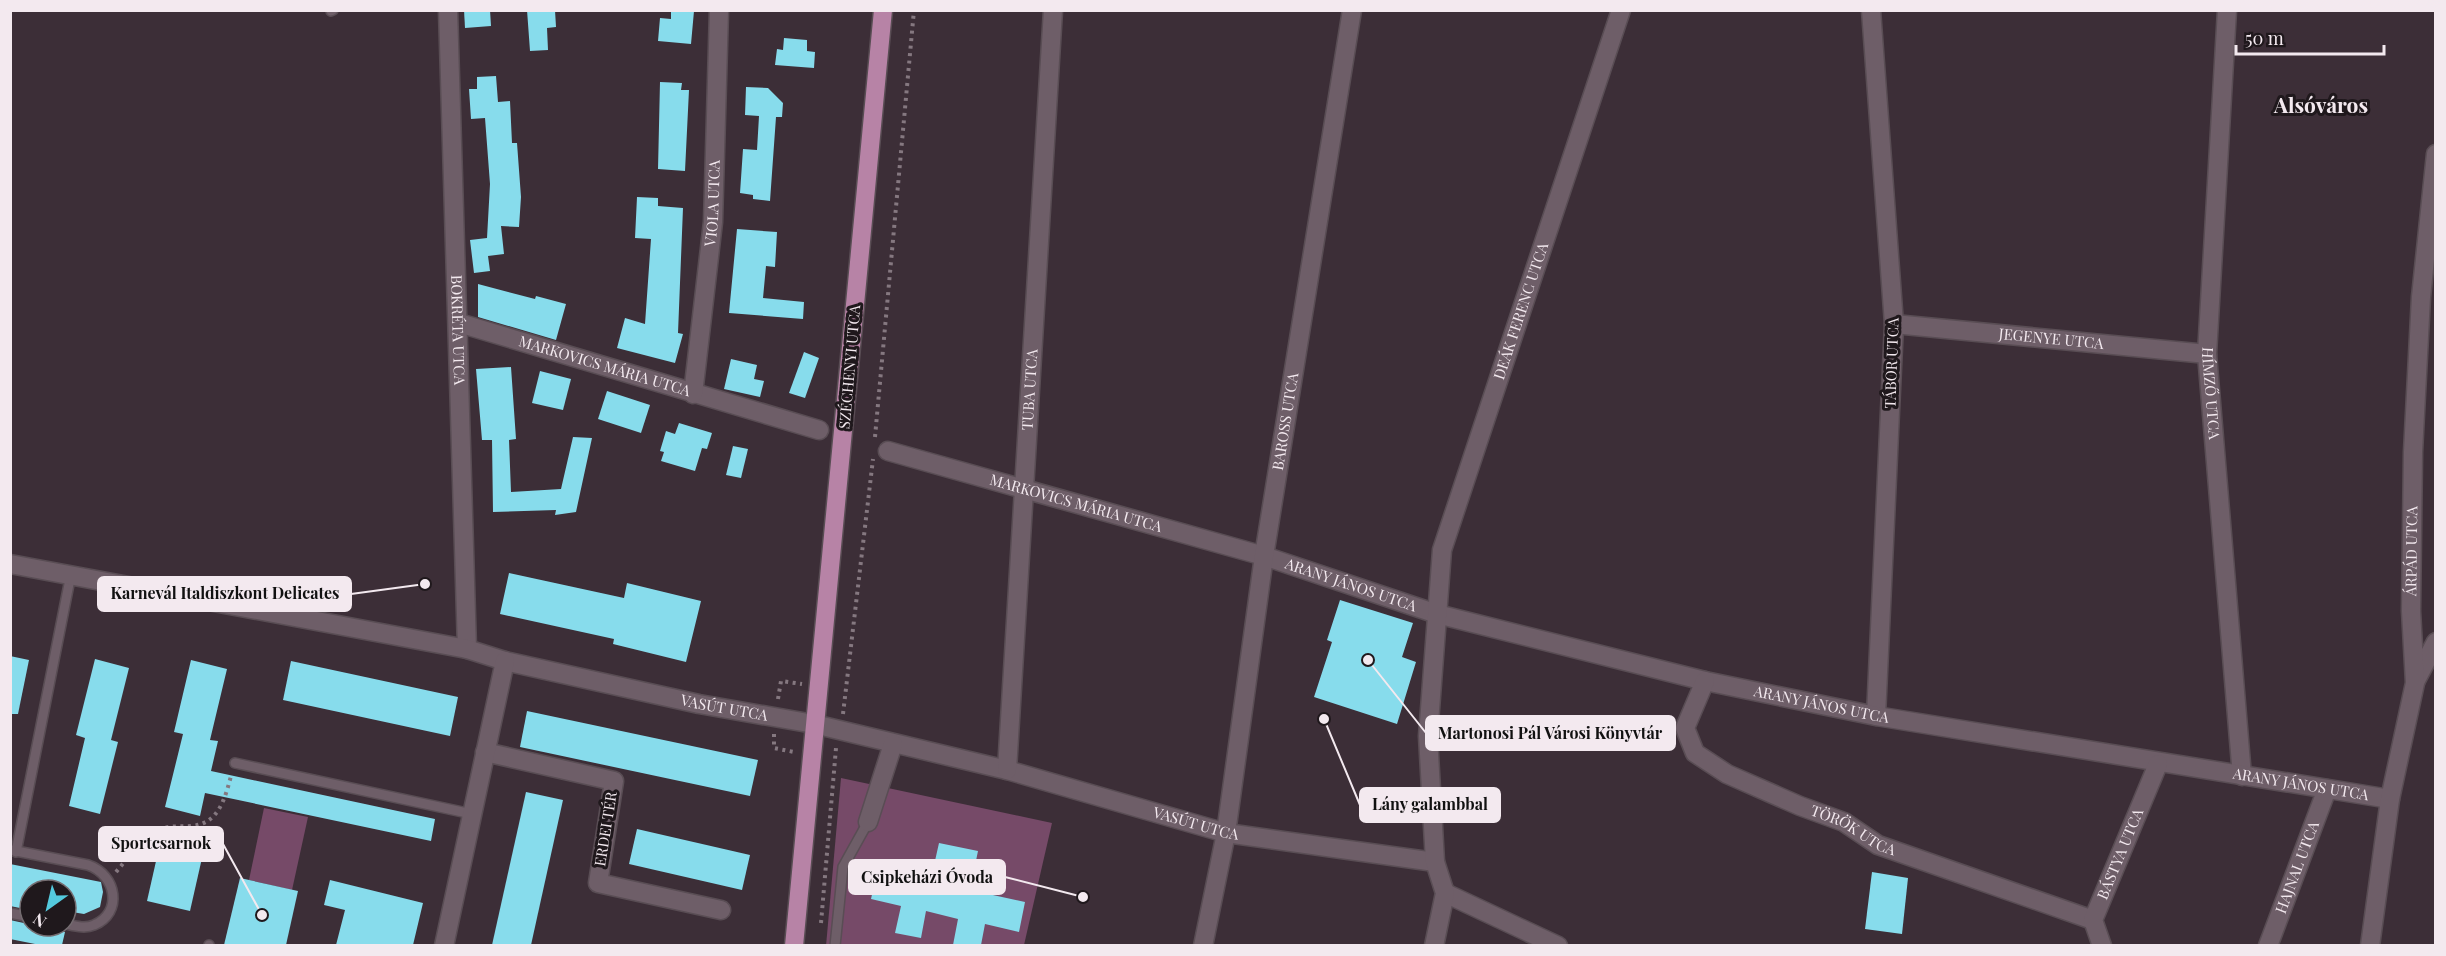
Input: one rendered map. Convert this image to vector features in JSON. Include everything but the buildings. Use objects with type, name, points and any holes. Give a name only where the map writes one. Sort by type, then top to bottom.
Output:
[{"type":"main road","name":"SZÉCHENYI UTCA","points":[[814,724],[883,10]]},
{"type":"main road","points":[[794,945],[814,724]]},
{"type":"street","name":"BOKRÉTA UTCA","points":[[447,10],[459,323],[467,649]]},
{"type":"street","name":"VIOLA UTCA","points":[[693,394],[713,222],[719,10]]},
{"type":"street","name":"TUBA UTCA","points":[[1007,770],[1022,489],[1053,10]]},
{"type":"street","name":"BAROSS UTCA","points":[[1203,945],[1226,833],[1264,556],[1352,10]]},
{"type":"street","name":"DEÁK FERENC UTCA","points":[[1444,893],[1435,862],[1428,736],[1442,550],[1622,10]]},
{"type":"street","name":"TÁBOR UTCA","points":[[1871,10],[1894,324],[1876,716]]},
{"type":"street","name":"HÍMZŐ UTCA","points":[[2227,10],[2207,354],[2242,776]]},
{"type":"street","name":"ÁRPÁD UTCA","points":[[2370,945],[2390,799],[2415,683],[2411,611],[2413,452],[2421,297],[2436,154]]},
{"type":"street","name":"MARKOVICS MÁRIA UTCA","points":[[459,323],[819,430]]},
{"type":"street","name":"JEGENYE UTCA","points":[[1894,324],[2207,354]]},
{"type":"street","name":"MARKOVICS MÁRIA UTCA","points":[[888,451],[1264,556]]},
{"type":"street","name":"ARANY JÁNOS UTCA","points":[[1264,556],[1437,614],[1705,681],[1876,716],[2158,764],[2390,799]]},
{"type":"street","name":"VASÚT UTCA","points":[[10,564],[467,649],[505,661],[699,704],[814,724],[1007,770],[1226,833],[1435,862]]},
{"type":"street","points":[[2415,683],[2436,642]]},
{"type":"street","points":[[444,945],[505,661]]},
{"type":"street","name":"TÖRÖK UTCA","points":[[1705,681],[1685,728],[1695,753],[1727,774],[1800,806],[1844,822],[1878,845],[2093,920]]},
{"type":"street","points":[[868,822],[893,744]]},
{"type":"street","name":"ERDEI TÉR","points":[[485,752],[614,781],[598,883],[721,910]]},
{"type":"street","name":"BÁSTYA UTCA","points":[[2093,920],[2158,764]]},
{"type":"street","name":"HAJNAL UTCA","points":[[2268,945],[2327,789]]},
{"type":"street","points":[[1434,945],[1444,893],[1558,945]]},
{"type":"street","points":[[2093,920],[2102,945]]},
{"type":"lane","points":[[71,574],[13,851],[88,865],[96,868],[110,880],[112,891],[110,908],[100,922],[78,926]]},
{"type":"lane","points":[[235,763],[472,814]]},
{"type":"lane","points":[[835,945],[843,867],[868,822]]},
{"type":"path","points":[[820,934],[834,761],[848,691],[874,447],[914,10]]},
{"type":"path","points":[[110,880],[141,841],[161,829],[194,826],[213,817],[225,799],[235,763]]},
{"type":"shaded area","points":[[841,778],[1052,823],[1024,945],[826,946]]},
{"type":"shaded area","points":[[264,808],[308,817],[292,890],[249,880]]},
{"type":"place","name":"Karnevál Italdiszkont Delicates","points":[[425,584]]},
{"type":"place","name":"Martonosi Pál Városi Könyvtár","points":[[1368,660]]},
{"type":"place","name":"Lány galambbal","points":[[1324,719]]},
{"type":"place","name":"Csipkeházi Óvoda","points":[[1083,897]]},
{"type":"place","name":"Sportcsarnok","points":[[262,915]]},
{"type":"district","name":"Alsóváros","points":[[2321,106]]}]
